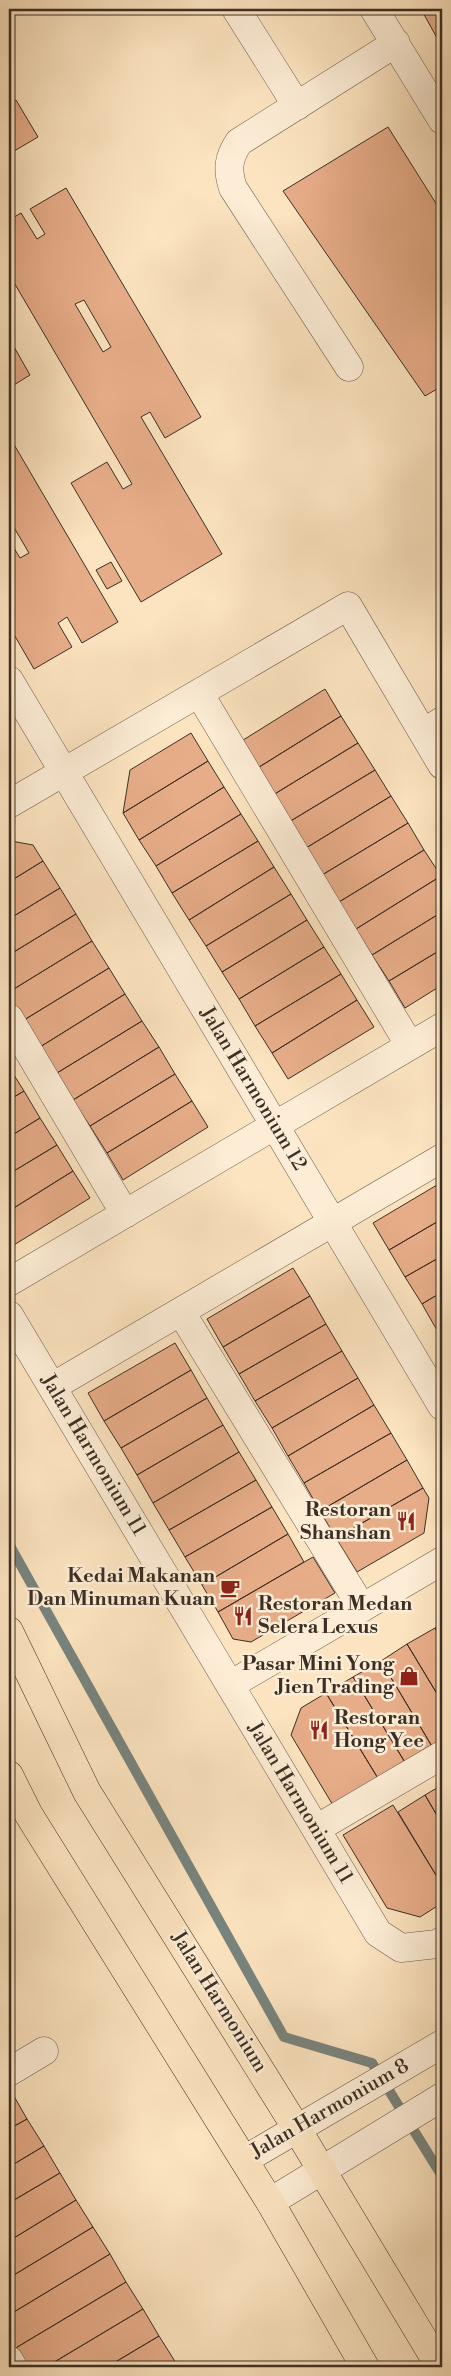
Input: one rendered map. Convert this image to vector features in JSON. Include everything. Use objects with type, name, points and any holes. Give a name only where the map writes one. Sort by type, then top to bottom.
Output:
[{"type":"main road","name":"Jalan Harmonium","points":[[9,1632],[87,1792],[297,2129],[440,2367]]},
{"type":"main road","points":[[9,1775],[29,1815],[270,2202],[365,2367]]},
{"type":"street","points":[[236,9],[297,106]]},
{"type":"street","points":[[374,9],[396,42],[442,120]]},
{"type":"street","points":[[349,367],[233,188],[229,175],[229,162],[232,151],[239,142],[396,42]]},
{"type":"street","points":[[9,804],[348,606],[433,727],[442,765]]},
{"type":"street","name":"Jalan Harmonium 12","points":[[9,680],[442,1406]]},
{"type":"street","points":[[199,693],[410,1046]]},
{"type":"street","points":[[9,1018],[125,1214]]},
{"type":"street","points":[[9,1282],[442,1027]]},
{"type":"street","points":[[52,1388],[442,1158]]},
{"type":"street","points":[[181,1312],[362,1608]]},
{"type":"street","name":"Jalan Harmonium 11","points":[[9,1315],[378,1933],[401,1948],[437,1944],[442,1941]]},
{"type":"street","points":[[230,1685],[442,1561]]},
{"type":"street","points":[[316,1829],[442,1755]]},
{"type":"street","name":"Jalan Harmonium 8","points":[[244,2160],[442,2044]]},
{"type":"street","points":[[9,2072],[44,2051]]},
{"type":"street","points":[[270,2202],[434,2102]]},
{"type":"street","points":[[9,2360],[13,2367]]},
{"type":"building","points":[[421,9],[442,9],[442,47]]},
{"type":"building","points":[[16,100],[38,137],[9,154],[9,104]]},
{"type":"building","points":[[388,127],[442,213],[442,386],[425,396],[283,191]]},
{"type":"building","points":[[66,188],[201,417],[165,438],[150,412],[141,417],[222,554],[141,602],[71,483],[107,462],[123,489],[132,484],[9,274],[9,220],[21,213],[37,239],[45,234],[30,209]],"holes":[[[84,300],[111,347],[103,352],[75,304]]]},
{"type":"building","points":[[9,338],[30,375],[9,388]]},
{"type":"building","points":[[9,436],[118,622],[82,643],[67,617],[58,623],[72,647],[34,669],[9,626],[9,540],[20,558],[29,553],[9,519]]},
{"type":"building","points":[[111,562],[122,581],[107,589],[96,570]]},
{"type":"building","points":[[325,689],[341,716],[256,769],[240,742]]},
{"type":"building","points":[[341,716],[358,743],[273,795],[256,769]]},
{"type":"building","points":[[191,733],[208,761],[123,813],[130,770]]},
{"type":"building","points":[[358,743],[375,770],[289,822],[273,795]]},
{"type":"building","points":[[208,761],[224,787],[139,840],[123,813]]},
{"type":"building","points":[[375,770],[391,796],[306,848],[289,822]]},
{"type":"building","points":[[224,787],[241,814],[156,866],[139,840]]},
{"type":"building","points":[[391,796],[408,823],[322,875],[306,848]]},
{"type":"building","points":[[241,814],[258,841],[172,893],[156,866]]},
{"type":"building","points":[[408,823],[424,850],[339,902],[322,875]]},
{"type":"building","points":[[258,841],[274,867],[189,920],[172,893]]},
{"type":"building","points":[[9,842],[33,845],[43,861],[9,882]]},
{"type":"building","points":[[424,850],[441,876],[356,929],[339,902]]},
{"type":"building","points":[[43,861],[60,888],[9,919],[9,882]]},
{"type":"building","points":[[274,867],[291,894],[206,946],[189,920]]},
{"type":"building","points":[[441,876],[442,912],[372,955],[356,929]]},
{"type":"building","points":[[60,888],[76,914],[9,955],[9,919]]},
{"type":"building","points":[[291,894],[307,920],[222,972],[206,946]]},
{"type":"building","points":[[442,912],[442,949],[389,981],[372,955]]},
{"type":"building","points":[[76,914],[92,941],[9,992],[9,955]]},
{"type":"building","points":[[307,920],[324,947],[239,999],[222,972]]},
{"type":"building","points":[[92,941],[109,968],[24,1020],[9,996],[9,992]]},
{"type":"building","points":[[324,947],[341,974],[255,1026],[239,999]]},
{"type":"building","points":[[442,949],[442,985],[405,1008],[389,981]]},
{"type":"building","points":[[109,968],[125,994],[40,1047],[24,1020]]},
{"type":"building","points":[[341,974],[357,1000],[272,1053],[255,1026]]},
{"type":"building","points":[[125,994],[142,1021],[57,1073],[40,1047]]},
{"type":"building","points":[[357,1000],[374,1027],[288,1079],[272,1053]]},
{"type":"building","points":[[142,1021],[159,1047],[73,1100],[57,1073]]},
{"type":"building","points":[[159,1047],[175,1074],[90,1126],[73,1100]]},
{"type":"building","points":[[9,1067],[24,1091],[9,1100]]},
{"type":"building","points":[[175,1074],[192,1101],[107,1153],[90,1126]]},
{"type":"building","points":[[24,1091],[40,1118],[9,1137],[9,1100]]},
{"type":"building","points":[[192,1101],[208,1127],[123,1180],[107,1153]]},
{"type":"building","points":[[40,1118],[57,1145],[9,1174],[9,1137]]},
{"type":"building","points":[[57,1145],[73,1171],[9,1211],[9,1174]]},
{"type":"building","points":[[73,1171],[90,1198],[9,1248],[9,1211]]},
{"type":"building","points":[[442,1182],[442,1219],[389,1250],[373,1223]]},
{"type":"building","points":[[442,1219],[442,1256],[405,1277],[389,1250]]},
{"type":"building","points":[[442,1256],[442,1292],[422,1304],[405,1277]]},
{"type":"building","points":[[293,1268],[310,1296],[223,1347],[207,1319]]},
{"type":"building","points":[[442,1292],[442,1329],[438,1332],[422,1304]]},
{"type":"building","points":[[310,1296],[326,1324],[239,1374],[223,1347]]},
{"type":"building","points":[[326,1324],[342,1351],[255,1401],[239,1374]]},
{"type":"building","points":[[442,1329],[442,1340],[438,1332]]},
{"type":"building","points":[[175,1343],[191,1370],[104,1421],[88,1393]]},
{"type":"building","points":[[342,1351],[358,1378],[272,1428],[255,1401]]},
{"type":"building","points":[[191,1370],[207,1398],[121,1448],[104,1421]]},
{"type":"building","points":[[358,1378],[374,1405],[288,1456],[272,1428]]},
{"type":"building","points":[[207,1398],[223,1425],[137,1475],[121,1448]]},
{"type":"building","points":[[374,1405],[391,1433],[304,1483],[288,1456]]},
{"type":"building","points":[[223,1425],[239,1452],[153,1503],[137,1475]]},
{"type":"building","points":[[391,1433],[407,1460],[320,1511],[304,1483]]},
{"type":"building","points":[[239,1452],[256,1480],[169,1530],[153,1503]]},
{"type":"building","points":[[407,1460],[423,1488],[336,1538],[320,1511]]},
{"type":"building","points":[[256,1480],[272,1507],[185,1557],[169,1530]]},
{"type":"building","points":[[423,1488],[429,1498],[424,1533],[357,1572],[336,1538]]},
{"type":"building","points":[[272,1507],[288,1534],[202,1585],[185,1557]]},
{"type":"building","points":[[288,1534],[304,1562],[218,1612],[202,1585]]},
{"type":"building","points":[[313,1557],[335,1593],[251,1642],[233,1639],[218,1612]]},
{"type":"building","points":[[442,1624],[442,1641],[435,1628]]},
{"type":"building","points":[[435,1628],[442,1641],[442,1702],[407,1644]]},
{"type":"building","points":[[407,1644],[442,1702],[442,1742],[433,1748],[381,1661]]},
{"type":"building","points":[[381,1661],[433,1748],[406,1764],[353,1677]]},
{"type":"building","points":[[353,1677],[406,1764],[379,1780],[326,1693]]},
{"type":"building","points":[[326,1693],[379,1780],[334,1807],[291,1735],[301,1708]]},
{"type":"building","points":[[442,1785],[442,1824],[425,1795]]},
{"type":"building","points":[[425,1795],[442,1824],[442,1885],[398,1812]]},
{"type":"building","points":[[393,1805],[442,1885],[442,1903],[420,1917],[387,1908],[343,1835]]},
{"type":"building","points":[[11,2091],[27,2119],[9,2129],[9,2093]]},
{"type":"building","points":[[27,2119],[44,2146],[9,2167],[9,2129]]},
{"type":"building","points":[[44,2146],[60,2173],[9,2203],[9,2167]]},
{"type":"building","points":[[60,2173],[76,2200],[9,2241],[9,2203]]},
{"type":"building","points":[[76,2200],[93,2227],[9,2278],[9,2241]]},
{"type":"building","points":[[93,2227],[110,2254],[9,2315],[9,2278]]},
{"type":"building","points":[[110,2254],[126,2282],[14,2349],[9,2340],[9,2315]]},
{"type":"building","points":[[126,2282],[143,2309],[46,2367],[26,2367],[14,2349]]},
{"type":"building","points":[[143,2309],[159,2336],[107,2367],[46,2367]]},
{"type":"building","points":[[159,2336],[176,2363],[170,2367],[107,2367]]},
{"type":"waterway","points":[[9,1544],[284,2037],[372,2063],[442,2176]]},
{"type":"place","name":"Restoran Shanshan","points":[[406,1521]]},
{"type":"place","name":"Kedai Makanan Dan Minuman Kuan","points":[[230,1588]]},
{"type":"place","name":"Restoran Medan Selera Lexus","points":[[243,1616]]},
{"type":"place","name":"Pasar Mini Yong Jien Trading","points":[[409,1676]]},
{"type":"place","name":"Restoran Hong Yee","points":[[319,1730]]}]
